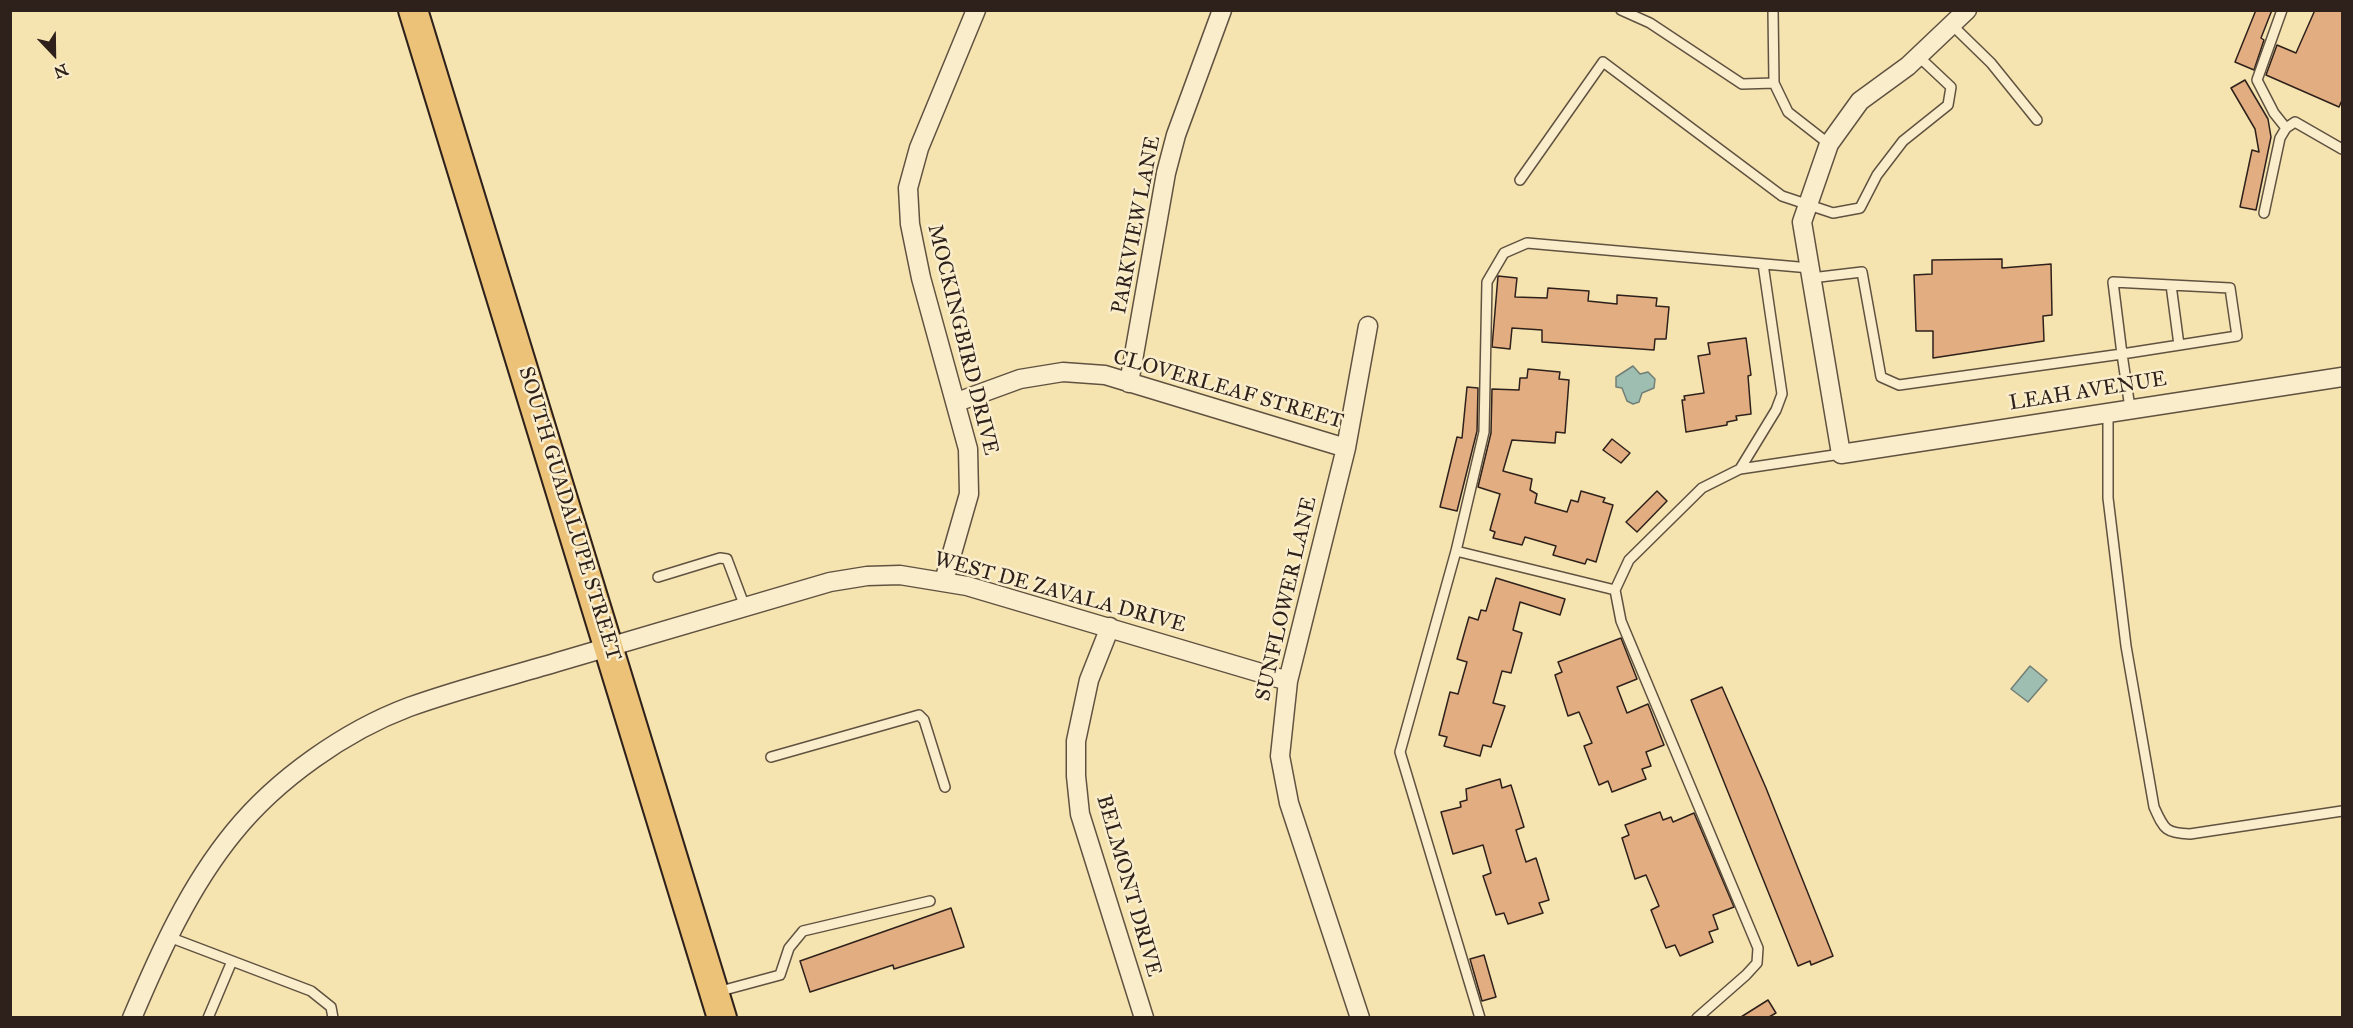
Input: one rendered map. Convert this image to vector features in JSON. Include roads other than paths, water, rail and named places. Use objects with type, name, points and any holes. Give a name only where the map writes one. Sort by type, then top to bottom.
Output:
[{"type":"main road","name":"SOUTH GUADALUPE STREET","points":[[413,10],[610,646],[718,1005]]},
{"type":"street","name":"MOCKINGBIRD DRIVE","points":[[945,581],[969,494],[968,449],[957,402],[921,278],[909,224],[908,188],[919,148],[976,10]]},
{"type":"street","name":"PARKVIEW LANE","points":[[1129,383],[1166,173],[1176,135],[1222,10]]},
{"type":"street","points":[[1841,454],[1802,222],[1829,144],[1860,101],[1918,56],[1967,10]]},
{"type":"street","name":"SUNFLOWER LANE","points":[[1360,1017],[1289,803],[1280,756],[1288,681],[1346,448],[1368,326]]},
{"type":"street","name":"CLOVERLEAF STREET","points":[[957,402],[1020,379],[1063,372],[1104,375],[1346,448]]},
{"type":"street","name":"LEAH AVENUE","points":[[1841,454],[2108,411],[2343,377]]},
{"type":"street","name":"WEST DE ZAVALA DRIVE","points":[[132,1017],[193,889],[235,831],[294,773],[346,738],[408,707],[830,582],[867,576],[900,575],[945,581],[1110,627],[1288,681]]},
{"type":"street","name":"BELMONT DRIVE","points":[[1110,627],[1089,680],[1076,741],[1076,776],[1080,814],[1144,1017]]},
{"type":"lane","points":[[1621,10],[1650,23],[1742,84],[1774,83]]},
{"type":"lane","points":[[1773,10],[1774,83],[1788,112],[1829,144]]},
{"type":"lane","points":[[2282,10],[2257,80],[2274,113],[2286,128]]},
{"type":"lane","points":[[1952,25],[1991,63],[2037,120]]},
{"type":"lane","points":[[1520,180],[1603,62],[1782,196],[1833,213],[1860,208],[1877,175],[1903,141],[1948,105],[1951,87],[1918,56]]},
{"type":"lane","points":[[2264,213],[2280,138],[2286,128],[2295,123],[2343,149]]},
{"type":"lane","points":[[1480,1017],[1400,752],[1456,551],[1484,432],[1487,282],[1504,253],[1527,243],[1763,264],[1810,273],[1862,272],[1881,377],[1899,385],[2122,354],[2237,336],[2230,288],[2113,282],[2122,354],[2130,408]]},
{"type":"lane","points":[[1740,469],[1776,410],[1782,394],[1763,264]]},
{"type":"lane","points":[[2171,285],[2179,345]]},
{"type":"lane","points":[[2108,411],[2108,498],[2126,646],[2154,807],[2163,827],[2172,834],[2190,834],[2343,811]]},
{"type":"lane","points":[[1697,1017],[1757,963],[1758,948],[1621,621],[1615,590],[1629,560],[1702,488],[1740,469],[1841,454]]},
{"type":"lane","points":[[1456,551],[1615,590]]},
{"type":"lane","points":[[658,578],[720,558],[728,559],[746,607]]},
{"type":"lane","points":[[771,757],[919,715],[924,720],[945,787]]},
{"type":"lane","points":[[718,1005],[780,975],[789,948],[803,931],[930,901]]},
{"type":"lane","points":[[169,937],[311,991],[331,1006],[333,1017]]},
{"type":"lane","points":[[208,1017],[232,961]]}]
